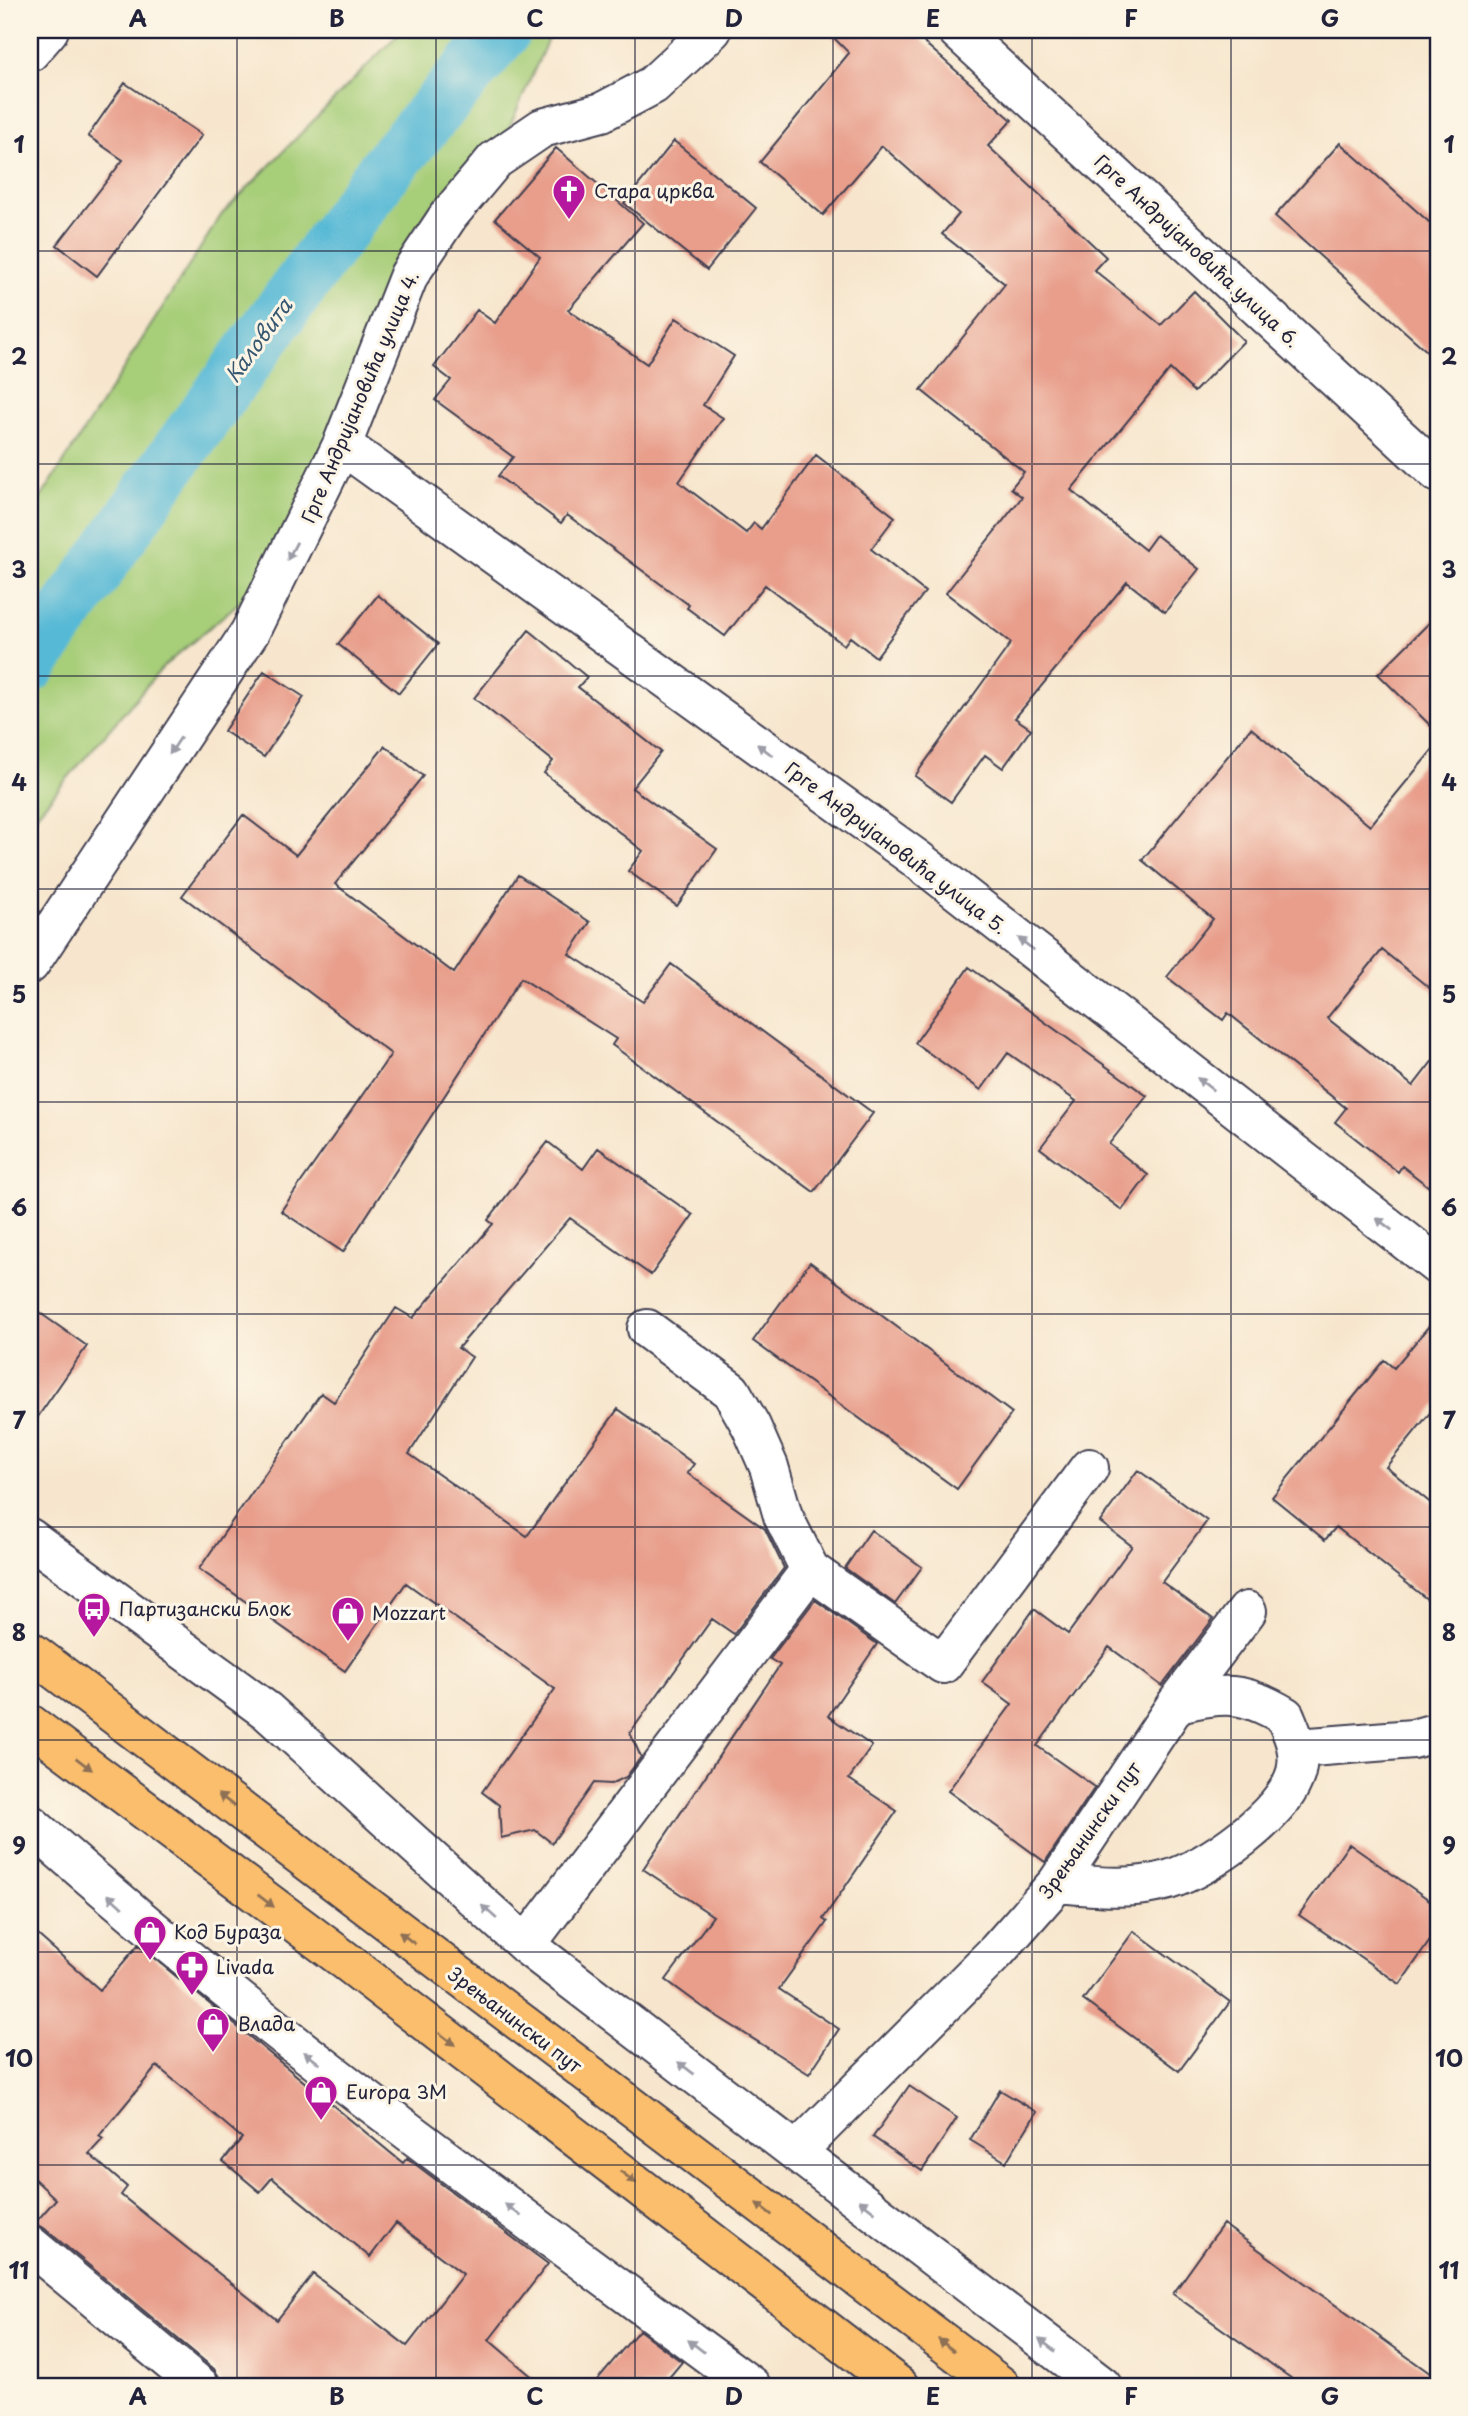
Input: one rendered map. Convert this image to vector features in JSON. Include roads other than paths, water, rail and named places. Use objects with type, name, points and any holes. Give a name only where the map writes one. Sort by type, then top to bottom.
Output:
[{"type":"main road","name":"Зрењанински пут","points":[[30,1651],[1001,2386]]},
{"type":"main road","points":[[30,1724],[342,1958],[899,2386]]},
{"type":"street","points":[[30,52],[49,30]]},
{"type":"street","name":"Грге Андријановића улица 4.","points":[[30,964],[250,632],[342,445],[409,275],[449,215],[495,160],[542,128],[602,112],[653,85],[712,30]]},
{"type":"street","name":"Грге Андријановића улица 6.","points":[[957,30],[1438,473]]},
{"type":"street","name":"Грге Андријановића улица 5.","points":[[342,445],[918,860],[1438,1266]]},
{"type":"street","points":[[647,1329],[731,1391],[751,1426],[769,1467],[783,1516],[810,1570],[943,1664],[1089,1468]]},
{"type":"street","points":[[30,1538],[267,1711],[526,1945],[1102,2386]]},
{"type":"street","points":[[526,1945],[810,1570]]},
{"type":"street","name":"Зрењанински пут","points":[[796,2152],[997,1951],[1057,1883],[1177,1703],[1247,1611]]},
{"type":"street","points":[[1057,1883],[1128,1888],[1169,1880],[1203,1864],[1245,1836],[1280,1801],[1295,1774],[1298,1748],[1284,1716],[1262,1702],[1242,1695],[1220,1694],[1177,1703]]},
{"type":"street","points":[[1298,1748],[1413,1739],[1438,1732]]},
{"type":"street","points":[[30,1824],[132,1916],[352,2090],[751,2386]]},
{"type":"street","points":[[30,2245],[200,2386]]},
{"type":"waterway","name":"Каловита","points":[[30,665],[174,458],[383,172],[504,30]]},
{"type":"place","name":"Стара црква","points":[[569,221]]},
{"type":"place","name":"Партизански Блок","points":[[94,1639]]},
{"type":"place","name":"Mozzart","points":[[348,1643]]},
{"type":"place","name":"Код Бураза","points":[[150,1962]]},
{"type":"place","name":"Livada","points":[[192,1997]]},
{"type":"place","name":"Влада","points":[[213,2054]]},
{"type":"place","name":"Europa 3M","points":[[321,2122]]}]
